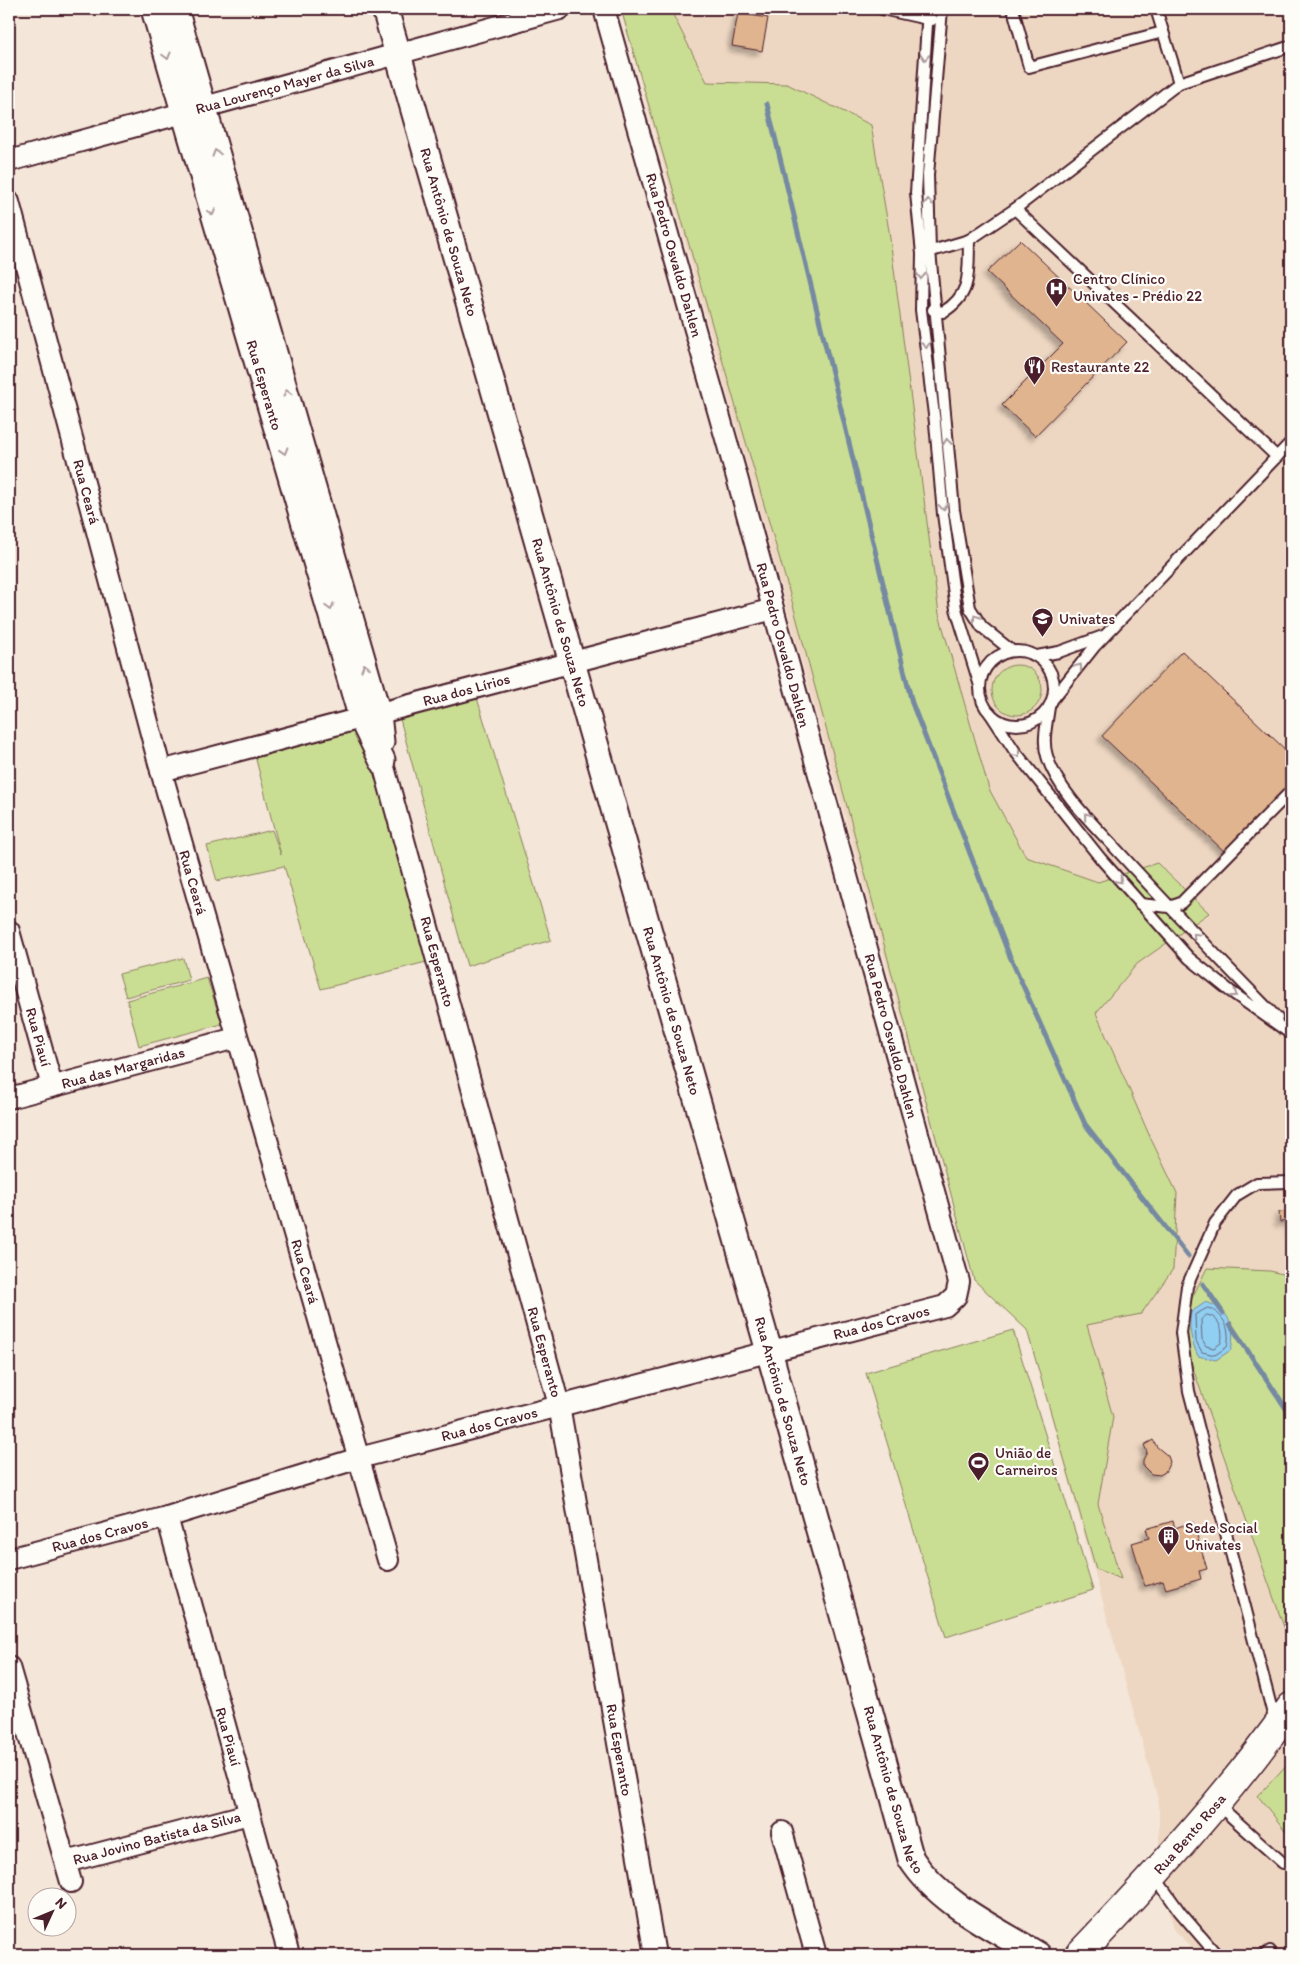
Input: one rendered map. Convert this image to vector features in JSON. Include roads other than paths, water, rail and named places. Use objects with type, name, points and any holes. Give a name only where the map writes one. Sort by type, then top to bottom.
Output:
[{"type":"main road","name":"Rua Bento Rosa","points":[[1079,1955],[1154,1876],[1216,1804],[1284,1717]]},
{"type":"street","name":"Rua Esperanto","points":[[154,9],[192,109],[312,510],[559,1405],[655,1955]]},
{"type":"street","name":"Rua Esperanto","points":[[175,9],[192,109]]},
{"type":"street","name":"Rua Antônio de Souza Neto","points":[[385,9],[570,661],[769,1351],[911,1859],[923,1878],[940,1894],[1038,1955]]},
{"type":"street","name":"Rua Lourenço Mayer da Silva","points":[[9,160],[560,9]]},
{"type":"street","name":"Rua Pedro Osvaldo Dahlen","points":[[604,9],[773,609],[959,1282]]},
{"type":"street","name":"Rua Ceará","points":[[9,202],[161,771],[236,1038],[360,1458],[388,1560]]},
{"type":"street","name":"Rua dos Lírios","points":[[161,771],[570,661],[773,609]]},
{"type":"street","name":"Rua Piauí","points":[[9,931],[52,1086]]},
{"type":"street","name":"Rua das Margaridas","points":[[9,1098],[236,1038]]},
{"type":"street","name":"Rua dos Cravos","points":[[9,1559],[167,1517],[360,1458],[944,1306],[956,1296],[959,1282]]},
{"type":"street","name":"Rua Piauí","points":[[167,1517],[289,1955]]},
{"type":"street","points":[[9,1668],[71,1882]]},
{"type":"street","name":"Rua Jovino Batista da Silva","points":[[66,1862],[249,1814]]},
{"type":"street","points":[[782,1832],[816,1955]]},
{"type":"lane","points":[[882,9],[928,14],[940,23]]},
{"type":"lane","points":[[942,9],[928,175],[926,252],[920,296],[943,514],[956,609],[980,686]]},
{"type":"lane","points":[[1013,9],[1029,67],[1163,32]]},
{"type":"lane","points":[[1156,9],[1179,83]]},
{"type":"lane","points":[[928,14],[916,193],[936,312],[954,510],[970,608],[982,627],[1012,651]]},
{"type":"lane","points":[[926,252],[969,240],[1015,209],[1179,83],[1291,46]]},
{"type":"lane","points":[[1015,209],[1277,457]]},
{"type":"lane","points":[[920,296],[929,308],[936,312],[943,312],[953,306],[964,293],[969,270],[969,240]]},
{"type":"lane","points":[[990,713],[1006,724],[1026,724],[1035,721],[1106,635],[1277,457],[1289,449]]},
{"type":"lane","points":[[1037,656],[1059,652],[1106,635]]},
{"type":"lane","points":[[1012,651],[1028,652],[1045,662],[1054,679],[1045,739],[1047,756],[1061,783],[1089,819],[1169,907],[1291,1033],[1230,991],[1189,958],[1101,859],[1014,750],[980,696],[980,686],[985,668],[991,660],[1000,654],[1012,651]]},
{"type":"lane","points":[[1140,904],[1169,907],[1181,903],[1291,791]]},
{"type":"lane","points":[[1284,1717],[1190,1391],[1181,1333],[1187,1286],[1215,1224],[1237,1195],[1257,1183],[1291,1182]]},
{"type":"lane","points":[[1216,1804],[1283,1863]]},
{"type":"lane","points":[[1154,1876],[1180,1912],[1217,1955]]},
{"type":"water","points":[[1206,1302],[1221,1310],[1232,1327],[1231,1350],[1216,1360],[1198,1356],[1191,1334],[1191,1312]]},
{"type":"waterway","points":[[767,104],[912,703],[1008,952],[1085,1124],[1188,1256]]},
{"type":"waterway","points":[[1203,1284],[1223,1313]]},
{"type":"waterway","points":[[1230,1324],[1291,1416]]},
{"type":"place","name":"Centro Clínico Univates - Prédio 22","points":[[1057,307]]},
{"type":"place","name":"Restaurante 22","points":[[1035,386]]},
{"type":"place","name":"Univates","points":[[1043,638]]},
{"type":"place","name":"União de Carneiros","points":[[979,1481]]},
{"type":"place","name":"Sede Social Univates","points":[[1169,1556]]}]
